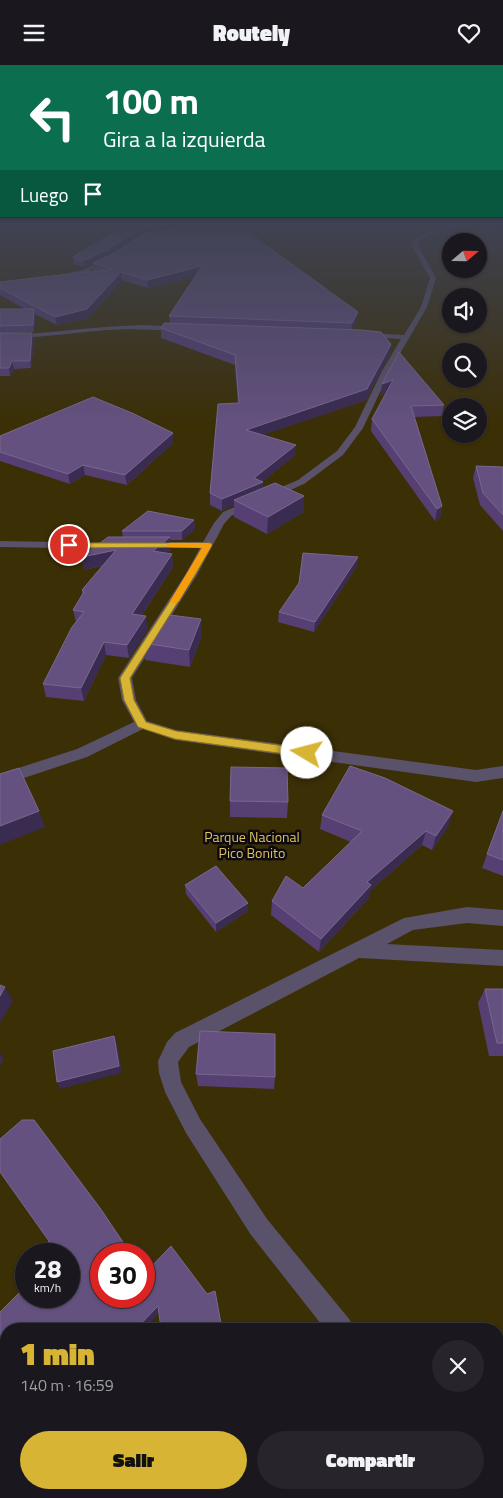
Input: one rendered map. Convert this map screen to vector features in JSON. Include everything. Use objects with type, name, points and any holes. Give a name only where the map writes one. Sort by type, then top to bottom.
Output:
[{"type":"street","points":[[429,291],[424,307],[386,371],[359,428],[340,453],[300,482],[228,514],[219,523],[191,575],[125,678],[129,700],[142,724],[175,735],[476,776],[503,772]]},
{"type":"street","points":[[0,337],[41,337],[108,328],[192,329]]},
{"type":"street","points":[[355,335],[406,337]]},
{"type":"street","points":[[0,545],[208,545]]},
{"type":"street","points":[[0,780],[82,753],[142,724]]},
{"type":"street","points":[[336,1323],[258,1227],[198,1134],[172,1085],[168,1061],[174,1049],[182,1041],[410,923],[468,915],[503,918]]},
{"type":"street","points":[[356,950],[503,957]]},
{"type":"green space","name":"Parque Nacional Pico Bonito","points":[[0,291],[442,291],[442,333],[487,333],[487,291],[503,291],[503,1323],[0,1323]]},
{"type":"building","points":[[5,291],[104,291],[87,309],[55,317]]},
{"type":"building","points":[[186,291],[329,291],[358,312],[352,323],[169,316]]},
{"type":"building","points":[[0,309],[34,309],[33,325],[0,326]]},
{"type":"building","points":[[164,323],[362,330],[381,332],[391,344],[367,389],[246,430],[296,445],[254,478],[263,482],[222,499],[210,493],[218,404],[239,403],[235,355],[161,328]]},
{"type":"building","points":[[0,333],[32,333],[30,361],[12,361],[9,368],[0,368]]},
{"type":"building","points":[[399,352],[442,403],[442,405],[411,406],[442,506],[437,509],[372,419],[393,380],[382,384]]},
{"type":"building","points":[[93,397],[173,433],[125,475],[83,465],[68,474],[0,452],[0,436]]},
{"type":"building","points":[[476,466],[503,467],[503,515],[483,493]]},
{"type":"building","points":[[275,483],[304,496],[268,517],[234,500]]},
{"type":"building","points":[[148,511],[194,520],[182,531],[122,531]]},
{"type":"building","points":[[108,537],[170,537],[153,551],[172,554],[132,614],[146,616],[127,645],[104,642],[81,688],[43,684],[72,627],[84,612],[73,610],[84,592],[82,590],[116,550],[82,557]]},
{"type":"building","points":[[303,553],[358,557],[315,622],[279,612],[299,583]]},
{"type":"building","points":[[162,614],[201,619],[189,650],[143,643]]},
{"type":"building","points":[[350,766],[385,778],[453,811],[436,836],[426,831],[367,882],[371,885],[321,939],[272,901],[286,876],[303,888],[362,831],[322,815]]},
{"type":"building","points":[[231,767],[287,768],[288,802],[230,801]]},
{"type":"building","points":[[19,768],[39,811],[0,826],[0,774]]},
{"type":"building","points":[[503,811],[503,860],[487,854]]},
{"type":"building","points":[[216,866],[248,903],[216,923],[185,885]]},
{"type":"building","points":[[0,985],[5,987],[0,996]]},
{"type":"building","points":[[485,989],[503,989],[503,1043],[497,1043]]},
{"type":"building","points":[[200,1031],[275,1034],[275,1077],[196,1074]]},
{"type":"building","points":[[114,1036],[119,1066],[57,1082],[53,1051]]},
{"type":"building","points":[[22,1120],[34,1120],[100,1208],[124,1243],[90,1243],[90,1308],[155,1308],[155,1263],[171,1246],[207,1294],[215,1291],[221,1323],[160,1323],[158,1306],[142,1323],[0,1323],[0,1312],[15,1297],[15,1308],[80,1308],[80,1243],[47,1243],[49,1241],[0,1172],[0,1139]]},
{"type":"slow traffic","points":[[170,545],[208,545],[175,601]]},
{"type":"route","points":[[69,545],[208,545],[125,678],[129,700],[142,724],[175,735],[307,753]]}]
